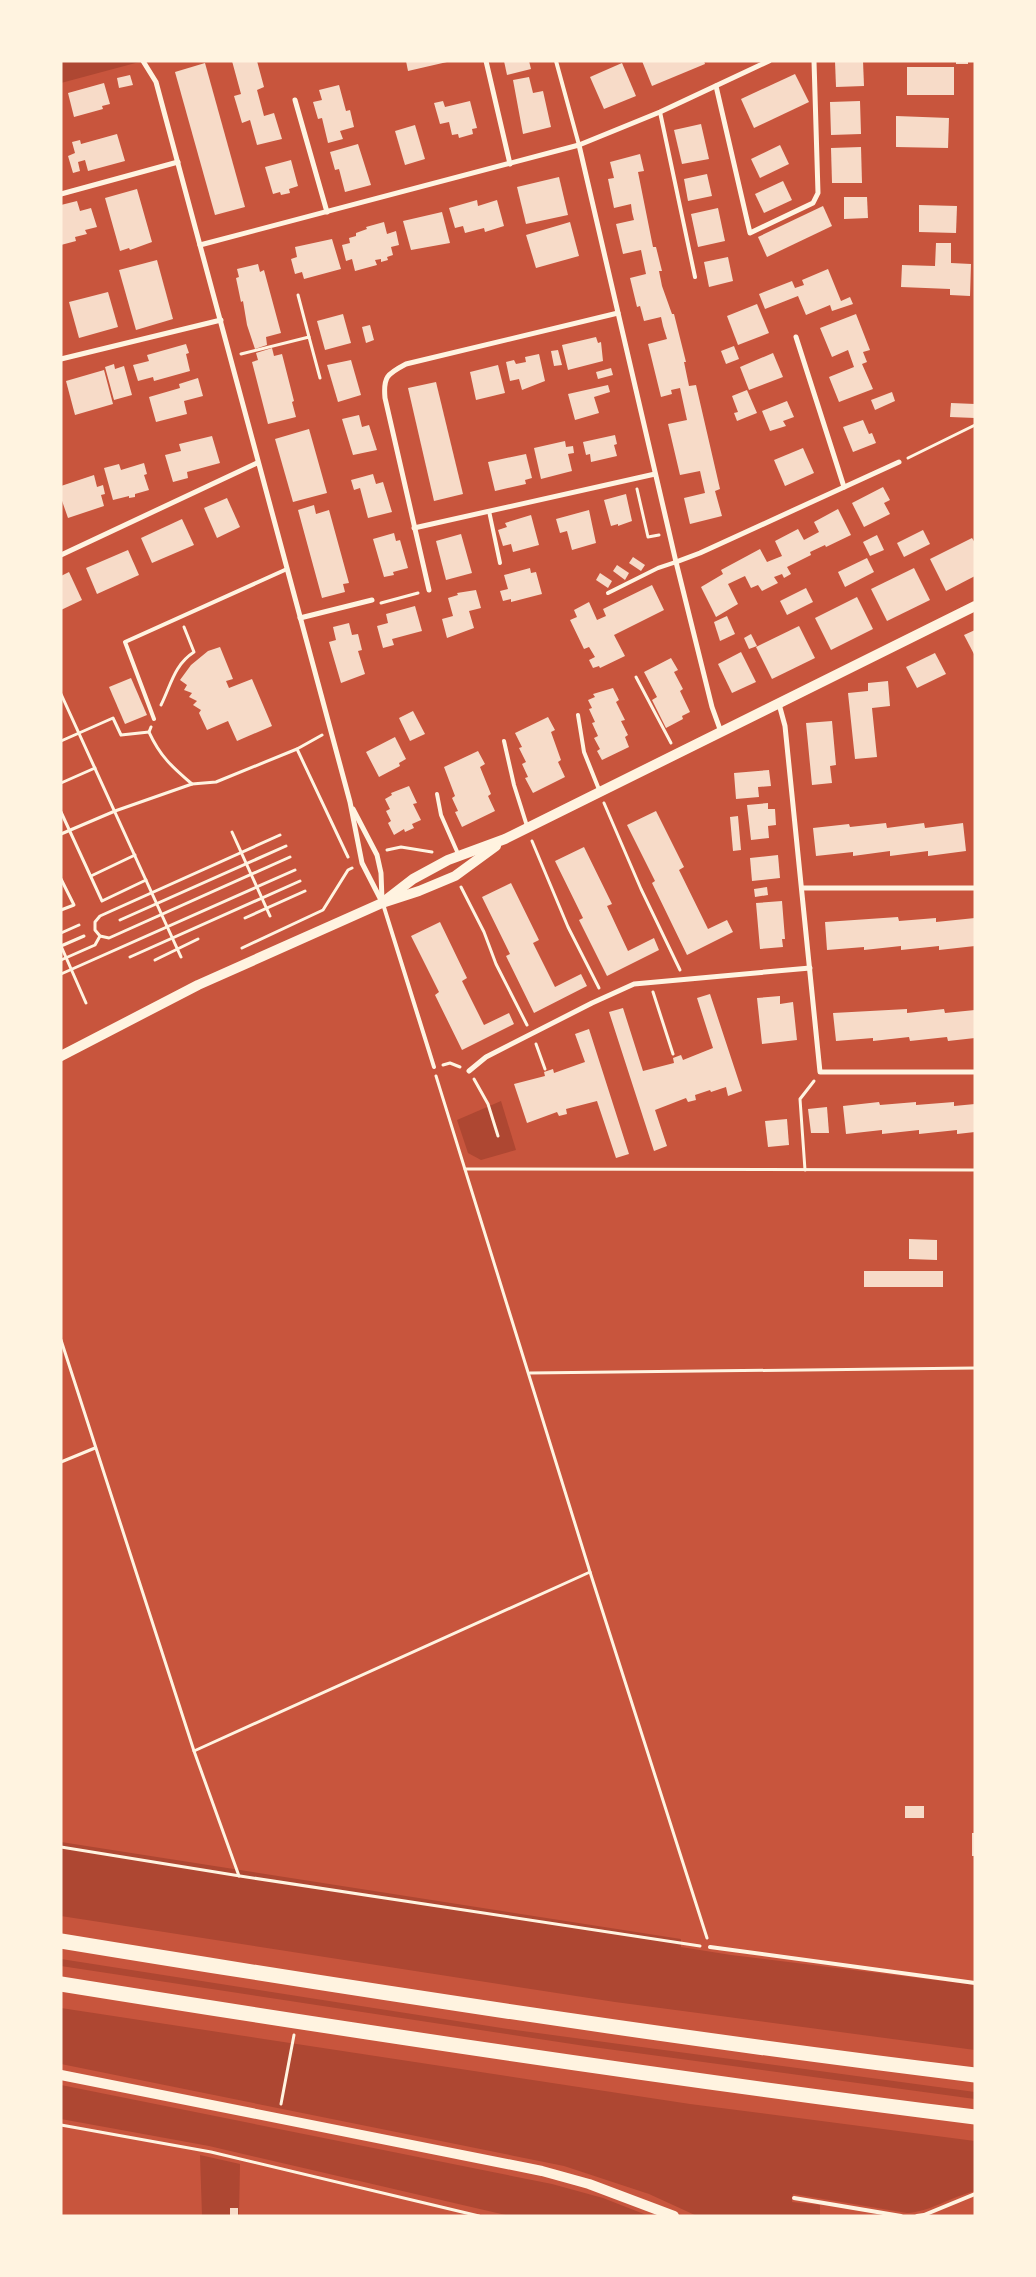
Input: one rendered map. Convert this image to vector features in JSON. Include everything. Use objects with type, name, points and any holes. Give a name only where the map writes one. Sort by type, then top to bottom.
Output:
[{"type":"highway","points":[[61,1941],[282,1977],[612,2026],[975,2075]]},
{"type":"highway","points":[[61,1984],[297,2022],[772,2091],[975,2117]]},
{"type":"main road","points":[[382,903],[413,879],[448,860],[505,839],[528,828],[975,606]]},
{"type":"main road","points":[[61,1056],[198,985],[382,903],[419,891],[455,876],[505,839]]},
{"type":"main road","points":[[61,2075],[542,2171],[589,2184],[674,2216]]},
{"type":"street","points":[[143,61],[156,82],[178,162],[329,732],[350,802],[362,863],[382,903]]},
{"type":"street","points":[[486,61],[510,164]]},
{"type":"street","points":[[200,245],[579,145],[660,112],[769,61]]},
{"type":"street","points":[[716,86],[750,232],[813,203],[818,193],[814,61]]},
{"type":"street","points":[[295,100],[327,212]]},
{"type":"street","points":[[579,145],[676,562],[712,707],[721,732]]},
{"type":"street","points":[[61,194],[178,162]]},
{"type":"street","points":[[429,590],[385,398],[384,383],[390,372],[406,364],[618,313]]},
{"type":"street","points":[[61,359],[221,320]]},
{"type":"street","points":[[796,338],[844,487]]},
{"type":"street","points":[[676,562],[700,553],[899,462]]},
{"type":"street","points":[[61,555],[258,463]]},
{"type":"street","points":[[414,528],[655,474]]},
{"type":"street","points":[[300,618],[372,600]]},
{"type":"street","points":[[779,704],[785,726],[820,1072],[975,1072]]},
{"type":"street","points":[[350,802],[377,855],[381,873],[382,903]]},
{"type":"street","points":[[802,888],[975,888]]},
{"type":"street","points":[[469,1071],[486,1057],[603,997],[634,984],[683,978],[810,968]]},
{"type":"lane","points":[[556,61],[579,145]]},
{"type":"lane","points":[[660,112],[695,277]]},
{"type":"lane","points":[[489,511],[500,563]]},
{"type":"lane","points":[[608,594],[676,562]]},
{"type":"lane","points":[[154,720],[125,642],[287,569]]},
{"type":"lane","points":[[578,715],[584,752],[600,793]]},
{"type":"lane","points":[[504,741],[514,785],[528,828]]},
{"type":"lane","points":[[437,794],[441,815],[459,856]]},
{"type":"lane","points":[[382,903],[434,1067]]},
{"type":"lane","points":[[710,1947],[975,1983]]},
{"type":"lane","points":[[916,2216],[924,2215],[975,2194]]},
{"type":"lane","points":[[794,2198],[901,2216]]},
{"type":"path","points":[[298,295],[320,378]]},
{"type":"path","points":[[231,357],[309,337]]},
{"type":"path","points":[[899,462],[975,425]]},
{"type":"path","points":[[634,478],[648,537],[669,532]]},
{"type":"path","points":[[372,600],[383,603],[429,590]]},
{"type":"path","points":[[180,616],[194,652],[185,658],[174,672],[150,732],[157,748],[169,766],[192,784]]},
{"type":"path","points":[[636,677],[653,705],[676,755]]},
{"type":"path","points":[[61,694],[181,957]]},
{"type":"path","points":[[61,741],[113,718],[120,735],[150,732]]},
{"type":"path","points":[[61,834],[115,811],[192,784],[216,782],[297,749],[329,732]]},
{"type":"path","points":[[663,748],[680,739]]},
{"type":"path","points":[[297,749],[353,867]]},
{"type":"path","points":[[61,783],[95,768]]},
{"type":"path","points":[[600,793],[641,889],[683,978]]},
{"type":"path","points":[[61,812],[102,901],[146,880]]},
{"type":"path","points":[[528,828],[568,927],[603,997]]},
{"type":"path","points":[[232,832],[270,916]]},
{"type":"path","points":[[280,835],[100,916],[95,922],[95,930],[100,936],[109,938],[290,857]]},
{"type":"path","points":[[120,920],[286,846]]},
{"type":"path","points":[[377,855],[392,848],[435,852],[444,850],[448,860]]},
{"type":"path","points":[[90,876],[135,855]]},
{"type":"path","points":[[233,952],[323,910],[348,870],[362,863]]},
{"type":"path","points":[[61,974],[295,870]]},
{"type":"path","points":[[455,876],[484,932],[496,964],[531,1034],[545,1069]]},
{"type":"path","points":[[61,879],[74,905],[61,910]]},
{"type":"path","points":[[130,957],[300,881]]},
{"type":"path","points":[[61,893],[67,890]]},
{"type":"path","points":[[245,918],[304,891]]},
{"type":"path","points":[[61,932],[79,925]]},
{"type":"path","points":[[84,936],[61,946],[86,1002]]},
{"type":"path","points":[[61,960],[95,945],[100,936]]},
{"type":"path","points":[[155,960],[198,939]]},
{"type":"path","points":[[650,982],[673,1054]]},
{"type":"path","points":[[61,1846],[240,1876],[710,1947],[590,1572],[434,1067],[450,1063],[469,1071],[488,1104],[498,1136]]},
{"type":"path","points":[[805,1170],[800,1099],[820,1072]]},
{"type":"path","points":[[465,1169],[975,1170]]},
{"type":"path","points":[[61,1340],[194,1751],[240,1876]]},
{"type":"path","points":[[530,1373],[975,1368]]},
{"type":"path","points":[[61,1462],[95,1448]]},
{"type":"path","points":[[194,1751],[590,1572]]},
{"type":"path","points":[[281,2104],[297,2022]]},
{"type":"path","points":[[61,2125],[210,2152],[476,2215]]},
{"type":"shaded area","points":[[61,61],[143,61],[61,83]]},
{"type":"shaded area","points":[[501,1101],[516,1150],[481,1160],[468,1153],[457,1120]]},
{"type":"shaded area","points":[[61,1842],[681,1939],[681,1947],[731,1955],[975,1985],[975,2050],[615,2002],[61,1916]]},
{"type":"shaded area","points":[[61,1959],[508,2029],[975,2092],[975,2099],[585,2046],[61,1966]]},
{"type":"shaded area","points":[[61,2008],[690,2104],[975,2141],[975,2191],[924,2210],[907,2213],[793,2194],[792,2202],[820,2205],[820,2216],[697,2216],[649,2194],[564,2166],[61,2064]]},
{"type":"shaded area","points":[[61,2085],[552,2184],[603,2198],[649,2216],[510,2216],[209,2146],[61,2119]]},
{"type":"shaded area","points":[[200,2155],[240,2164],[239,2216],[202,2216]]},
{"type":"building","points":[[232,61],[257,61],[264,87],[257,90],[264,116],[274,113],[282,139],[257,145],[250,120],[242,123],[234,96],[241,94]]},
{"type":"building","points":[[406,61],[447,61],[447,62],[408,71]]},
{"type":"building","points":[[504,61],[529,61],[531,69],[507,75]]},
{"type":"building","points":[[642,61],[704,61],[705,64],[652,86]]},
{"type":"building","points":[[835,61],[863,61],[864,86],[836,87]]},
{"type":"building","points":[[956,61],[968,61],[968,64],[956,64]]},
{"type":"building","points":[[205,63],[245,207],[215,215],[175,72]]},
{"type":"building","points":[[622,63],[636,96],[604,109],[590,77]]},
{"type":"building","points":[[907,67],[954,67],[954,95],[907,95]]},
{"type":"building","points":[[795,74],[809,102],[754,128],[741,99]]},
{"type":"building","points":[[130,75],[133,85],[119,88],[117,78]]},
{"type":"building","points":[[529,77],[533,93],[543,91],[551,127],[523,134],[513,80]]},
{"type":"building","points":[[104,83],[110,104],[102,106],[103,109],[74,117],[68,93]]},
{"type":"building","points":[[339,85],[346,111],[350,110],[354,127],[340,131],[343,139],[328,143],[322,118],[318,119],[313,102],[322,100],[319,90]]},
{"type":"building","points":[[443,101],[445,107],[470,101],[477,128],[472,129],[473,134],[459,138],[458,134],[452,135],[449,122],[440,124],[434,103]]},
{"type":"building","points":[[860,101],[861,134],[831,135],[830,102]]},
{"type":"building","points":[[896,116],[949,118],[948,148],[896,147]]},
{"type":"building","points":[[701,124],[709,159],[682,164],[674,130]]},
{"type":"building","points":[[415,125],[425,159],[405,165],[395,131]]},
{"type":"building","points":[[117,134],[125,161],[88,171],[85,160],[78,162],[80,171],[73,173],[68,156],[75,153],[72,142],[80,140],[81,144]]},
{"type":"building","points":[[358,144],[371,185],[345,192],[339,169],[335,170],[330,152]]},
{"type":"building","points":[[780,145],[789,164],[760,178],[751,159]]},
{"type":"building","points":[[861,147],[862,183],[832,183],[831,148]]},
{"type":"building","points":[[640,154],[644,171],[638,172],[653,247],[656,247],[662,271],[659,271],[662,286],[672,314],[674,314],[686,362],[684,362],[689,386],[696,385],[720,489],[715,491],[722,516],[690,524],[684,498],[705,493],[700,471],[680,475],[668,424],[687,420],[680,388],[671,390],[672,394],[661,397],[648,344],[667,339],[661,317],[644,321],[640,306],[637,307],[630,278],[646,274],[641,250],[623,254],[616,224],[634,220],[631,204],[614,208],[608,179],[614,178],[610,162]]},
{"type":"building","points":[[291,160],[298,186],[289,189],[290,193],[281,195],[280,192],[273,194],[265,167]]},
{"type":"building","points":[[707,174],[712,196],[688,201],[684,179]]},
{"type":"building","points":[[559,177],[568,215],[526,224],[517,187]]},
{"type":"building","points":[[783,181],[792,200],[764,213],[755,194]]},
{"type":"building","points":[[137,189],[152,242],[130,250],[129,248],[120,251],[105,198]]},
{"type":"building","points":[[844,197],[867,197],[868,218],[844,219]]},
{"type":"building","points":[[477,200],[478,206],[497,200],[504,226],[485,232],[484,228],[465,233],[463,226],[455,228],[449,208]]},
{"type":"building","points":[[77,201],[80,211],[91,208],[97,227],[85,230],[87,234],[75,237],[76,241],[61,245],[61,205]]},
{"type":"building","points":[[919,205],[957,206],[956,233],[919,232]]},
{"type":"building","points":[[823,206],[832,226],[767,257],[758,237]]},
{"type":"building","points":[[718,208],[725,241],[698,247],[691,214]]},
{"type":"building","points":[[442,212],[450,243],[411,250],[403,221]]},
{"type":"building","points":[[384,222],[387,234],[396,231],[399,245],[391,247],[393,255],[387,257],[388,260],[381,262],[381,259],[375,260],[377,265],[355,271],[352,259],[346,261],[342,245],[350,243],[349,238],[367,229],[366,227]]},
{"type":"building","points":[[570,222],[579,256],[536,268],[526,235]]},
{"type":"building","points":[[332,239],[341,269],[304,279],[302,272],[295,274],[291,259],[297,257],[295,247]]},
{"type":"building","points":[[936,243],[951,243],[951,263],[971,264],[970,296],[950,295],[950,289],[901,287],[902,265],[935,266]]},
{"type":"building","points":[[728,257],[733,281],[709,287],[704,262]]},
{"type":"building","points":[[157,260],[173,319],[136,330],[119,270]]},
{"type":"building","points":[[258,264],[260,272],[264,270],[281,333],[266,337],[267,345],[255,349],[247,325],[243,301],[241,302],[236,278],[239,277],[237,269]]},
{"type":"building","points":[[828,269],[841,301],[850,297],[853,304],[832,311],[830,305],[806,315],[798,296],[765,309],[759,294],[792,281],[795,288],[804,285],[802,280]]},
{"type":"building","points":[[108,292],[118,327],[79,338],[69,302]]},
{"type":"building","points":[[757,304],[769,333],[738,345],[727,316]]},
{"type":"building","points":[[343,314],[351,343],[325,350],[317,321]]},
{"type":"building","points":[[856,314],[870,350],[863,352],[867,362],[862,364],[873,389],[839,402],[829,377],[854,367],[848,350],[832,357],[820,328]]},
{"type":"building","points":[[370,325],[374,340],[366,343],[362,327]]},
{"type":"building","points":[[596,337],[598,343],[601,342],[603,361],[568,370],[562,345]]},
{"type":"building","points":[[186,344],[189,353],[186,354],[190,371],[154,381],[153,377],[138,381],[133,365],[149,361],[147,355]]},
{"type":"building","points":[[734,346],[739,359],[726,364],[721,351]]},
{"type":"building","points":[[272,348],[274,356],[282,354],[294,401],[292,402],[296,417],[268,424],[252,362],[258,360],[256,353]]},
{"type":"building","points":[[558,350],[562,365],[554,366],[551,351]]},
{"type":"building","points":[[773,353],[783,377],[749,390],[740,367]]},
{"type":"building","points":[[539,354],[545,381],[522,390],[519,379],[510,381],[506,362],[514,360],[516,364],[526,362],[525,357]]},
{"type":"building","points":[[351,360],[361,395],[338,402],[327,365]]},
{"type":"building","points":[[114,364],[115,369],[124,366],[132,395],[114,400],[105,367]]},
{"type":"building","points":[[498,365],[505,393],[476,400],[470,372]]},
{"type":"building","points":[[611,368],[613,375],[598,379],[596,372]]},
{"type":"building","points":[[104,370],[113,404],[75,415],[66,381]]},
{"type":"building","points":[[198,378],[203,396],[184,401],[187,414],[156,422],[149,397],[180,388],[179,384]]},
{"type":"building","points":[[436,382],[463,494],[434,501],[408,388]]},
{"type":"building","points":[[608,385],[610,392],[594,397],[599,413],[575,420],[568,394]]},
{"type":"building","points":[[747,390],[757,413],[737,421],[734,413],[738,412],[732,396]]},
{"type":"building","points":[[892,392],[895,401],[875,410],[871,400]]},
{"type":"building","points":[[787,401],[794,417],[783,421],[786,426],[770,431],[762,411]]},
{"type":"building","points":[[951,403],[975,404],[975,418],[950,417]]},
{"type":"building","points":[[359,415],[362,427],[369,425],[377,450],[353,455],[342,419]]},
{"type":"building","points":[[863,420],[869,434],[872,433],[876,443],[853,452],[843,427]]},
{"type":"building","points":[[309,429],[327,493],[293,502],[275,439]]},
{"type":"building","points":[[615,435],[617,444],[614,445],[617,456],[591,462],[590,454],[586,455],[583,442]]},
{"type":"building","points":[[212,436],[220,463],[187,472],[188,478],[173,482],[165,455],[181,451],[179,444]]},
{"type":"building","points":[[565,441],[566,447],[573,446],[574,453],[568,454],[572,471],[541,479],[534,448]]},
{"type":"building","points":[[803,448],[814,473],[785,486],[774,460]]},
{"type":"building","points":[[526,454],[532,478],[525,480],[526,484],[495,491],[488,462]]},
{"type":"building","points":[[144,463],[147,474],[144,475],[149,490],[135,494],[135,497],[129,498],[129,496],[113,500],[104,468],[119,464],[121,470]]},
{"type":"building","points":[[373,474],[376,484],[383,482],[392,512],[368,518],[360,488],[354,490],[351,480]]},
{"type":"building","points":[[94,475],[97,487],[103,485],[105,494],[101,495],[104,506],[68,518],[61,498],[61,486]]},
{"type":"building","points":[[883,487],[890,500],[884,503],[890,514],[864,527],[852,503]]},
{"type":"building","points":[[626,494],[632,521],[618,526],[618,524],[611,526],[604,500]]},
{"type":"building","points":[[227,498],[240,527],[217,538],[204,508]]},
{"type":"building","points":[[314,505],[316,514],[329,510],[349,583],[343,584],[345,592],[322,598],[298,510]]},
{"type":"building","points":[[838,509],[851,535],[826,547],[825,545],[810,552],[811,555],[787,567],[791,574],[784,578],[782,574],[774,577],[778,583],[762,591],[758,585],[751,588],[745,576],[728,584],[738,604],[716,617],[701,587],[723,574],[721,570],[760,549],[767,562],[782,556],[775,541],[798,529],[804,540],[819,532],[814,522]]},
{"type":"building","points":[[589,510],[596,543],[572,550],[567,531],[560,533],[556,519]]},
{"type":"building","points":[[531,515],[539,545],[513,552],[511,544],[503,546],[498,530],[507,527],[505,523]]},
{"type":"building","points":[[182,519],[194,545],[152,563],[141,538]]},
{"type":"building","points":[[923,530],[930,544],[904,557],[897,543]]},
{"type":"building","points":[[394,533],[396,541],[400,540],[408,568],[393,572],[394,575],[384,577],[373,539]]},
{"type":"building","points":[[461,534],[472,573],[446,580],[436,541]]},
{"type":"building","points":[[877,535],[884,550],[870,556],[863,542]]},
{"type":"building","points":[[972,538],[975,543],[975,576],[946,591],[930,559]]},
{"type":"building","points":[[128,550],[139,575],[97,594],[86,568]]},
{"type":"building","points":[[633,557],[645,565],[641,571],[629,563]]},
{"type":"building","points":[[867,558],[874,572],[845,587],[838,572]]},
{"type":"building","points":[[617,565],[629,573],[625,580],[613,571]]},
{"type":"building","points":[[530,568],[531,573],[536,572],[542,594],[511,602],[511,599],[503,601],[500,591],[508,589],[504,575]]},
{"type":"building","points":[[914,568],[930,600],[887,621],[871,589]]},
{"type":"building","points":[[69,572],[82,600],[61,610],[61,576]]},
{"type":"building","points":[[600,573],[612,581],[608,588],[596,580]]},
{"type":"building","points":[[652,585],[664,610],[614,635],[625,656],[600,668],[599,666],[593,668],[589,660],[595,657],[589,647],[584,649],[570,620],[577,617],[574,610],[589,602],[597,620],[606,616],[603,609]]},
{"type":"building","points":[[806,588],[813,602],[787,615],[780,601]]},
{"type":"building","points":[[476,590],[481,608],[469,611],[474,628],[447,638],[442,619],[453,616],[448,598],[458,595],[457,593]]},
{"type":"building","points":[[857,597],[873,629],[831,650],[815,618]]},
{"type":"building","points":[[415,606],[422,631],[392,639],[394,645],[383,648],[377,626],[388,623],[386,614]]},
{"type":"building","points":[[727,616],[735,634],[720,641],[714,622]]},
{"type":"building","points":[[349,623],[352,635],[358,634],[362,650],[358,651],[365,674],[341,683],[329,642],[336,640],[333,627]]},
{"type":"building","points":[[799,626],[815,658],[772,679],[756,647]]},
{"type":"building","points":[[975,630],[975,656],[964,635]]},
{"type":"building","points":[[751,634],[757,646],[749,649],[744,638]]},
{"type":"building","points":[[220,647],[233,679],[226,681],[229,688],[252,679],[272,726],[237,741],[228,721],[207,730],[199,713],[201,710],[193,705],[197,701],[189,697],[192,693],[184,690],[187,685],[180,680],[191,665],[208,651]]},
{"type":"building","points":[[741,652],[756,682],[732,693],[718,664]]},
{"type":"building","points":[[935,653],[946,674],[917,688],[906,667]]},
{"type":"building","points":[[671,658],[678,670],[674,672],[683,689],[680,691],[690,712],[682,716],[683,719],[666,728],[652,700],[657,697],[644,672]]},
{"type":"building","points":[[131,678],[147,715],[125,724],[109,687]]},
{"type":"building","points":[[888,681],[890,706],[872,708],[877,757],[855,759],[848,693],[868,691],[868,683]]},
{"type":"building","points":[[613,688],[619,700],[616,702],[625,720],[621,721],[628,735],[625,737],[629,747],[602,760],[597,751],[600,749],[594,738],[598,736],[592,723],[595,722],[589,709],[592,708],[588,700],[595,697],[593,694]]},
{"type":"building","points":[[413,711],[425,734],[410,741],[399,718]]},
{"type":"building","points":[[548,717],[555,730],[551,732],[561,760],[558,762],[565,777],[533,793],[525,778],[528,777],[522,764],[526,762],[519,748],[522,747],[515,733]]},
{"type":"building","points":[[832,721],[836,765],[830,766],[832,783],[812,785],[806,723]]},
{"type":"building","points":[[395,737],[406,759],[399,763],[400,766],[379,777],[366,752]]},
{"type":"building","points":[[478,751],[485,764],[480,767],[491,794],[488,796],[495,811],[462,827],[455,812],[458,811],[452,798],[455,796],[444,767]]},
{"type":"building","points":[[769,770],[771,786],[758,787],[759,797],[736,799],[734,773]]},
{"type":"building","points":[[409,786],[417,803],[413,804],[421,820],[412,824],[414,828],[405,832],[404,829],[394,835],[388,823],[391,821],[386,811],[390,809],[385,799],[392,795],[391,793]]},
{"type":"building","points":[[768,803],[768,809],[775,809],[776,825],[768,826],[769,838],[751,840],[747,805]]},
{"type":"building","points":[[656,811],[684,867],[679,870],[708,929],[727,920],[733,932],[687,955],[652,883],[655,881],[627,825]]},
{"type":"building","points":[[738,816],[741,850],[733,851],[730,817]]},
{"type":"building","points":[[886,823],[887,828],[924,823],[925,828],[963,823],[966,851],[928,856],[928,851],[890,856],[890,851],[853,856],[853,852],[816,856],[813,828],[849,824],[850,827]]},
{"type":"building","points":[[584,847],[612,904],[607,906],[628,951],[654,938],[659,950],[607,976],[579,920],[583,918],[555,861]]},
{"type":"building","points":[[778,855],[780,878],[752,881],[750,858]]},
{"type":"building","points":[[511,883],[539,940],[533,943],[555,987],[581,974],[587,986],[534,1013],[506,956],[510,954],[482,897]]},
{"type":"building","points":[[767,887],[768,895],[755,897],[754,889]]},
{"type":"building","points":[[782,901],[785,939],[782,939],[783,947],[760,949],[756,903]]},
{"type":"building","points":[[898,917],[899,921],[936,918],[936,922],[975,918],[975,946],[939,950],[939,946],[901,950],[901,946],[864,950],[864,947],[827,950],[825,922]]},
{"type":"building","points":[[440,922],[467,978],[462,981],[484,1025],[509,1013],[514,1024],[462,1050],[435,995],[439,992],[411,936]]},
{"type":"building","points":[[710,994],[742,1091],[728,1096],[726,1087],[711,1092],[710,1090],[695,1095],[696,1100],[688,1102],[686,1098],[655,1110],[667,1146],[654,1151],[609,1012],[623,1008],[643,1071],[674,1063],[673,1058],[681,1055],[683,1060],[713,1048],[697,998]]},
{"type":"building","points":[[780,996],[780,1004],[793,1002],[797,1040],[762,1044],[757,998]]},
{"type":"building","points":[[907,1009],[907,1013],[944,1009],[945,1013],[975,1010],[975,1038],[948,1041],[947,1037],[910,1041],[909,1037],[873,1041],[873,1038],[836,1041],[833,1013]]},
{"type":"building","points":[[589,1029],[629,1154],[616,1158],[597,1101],[566,1109],[567,1114],[559,1116],[557,1112],[527,1123],[514,1084],[545,1076],[544,1072],[553,1069],[554,1073],[585,1062],[575,1034]]},
{"type":"building","points":[[879,1102],[880,1105],[916,1102],[916,1105],[954,1102],[954,1106],[975,1104],[975,1132],[957,1134],[957,1130],[919,1134],[919,1130],[882,1134],[882,1130],[846,1134],[843,1106]]},
{"type":"building","points":[[827,1107],[829,1133],[811,1133],[808,1109]]},
{"type":"building","points":[[787,1119],[789,1145],[768,1147],[765,1121]]},
{"type":"building","points":[[909,1239],[937,1240],[937,1260],[909,1259]]},
{"type":"building","points":[[864,1271],[943,1271],[943,1287],[864,1287]]},
{"type":"building","points":[[905,1806],[924,1806],[924,1818],[905,1818]]},
{"type":"building","points":[[972,1833],[975,1833],[975,1856],[972,1856]]},
{"type":"building","points":[[230,2208],[238,2208],[238,2216],[230,2216]]}]
